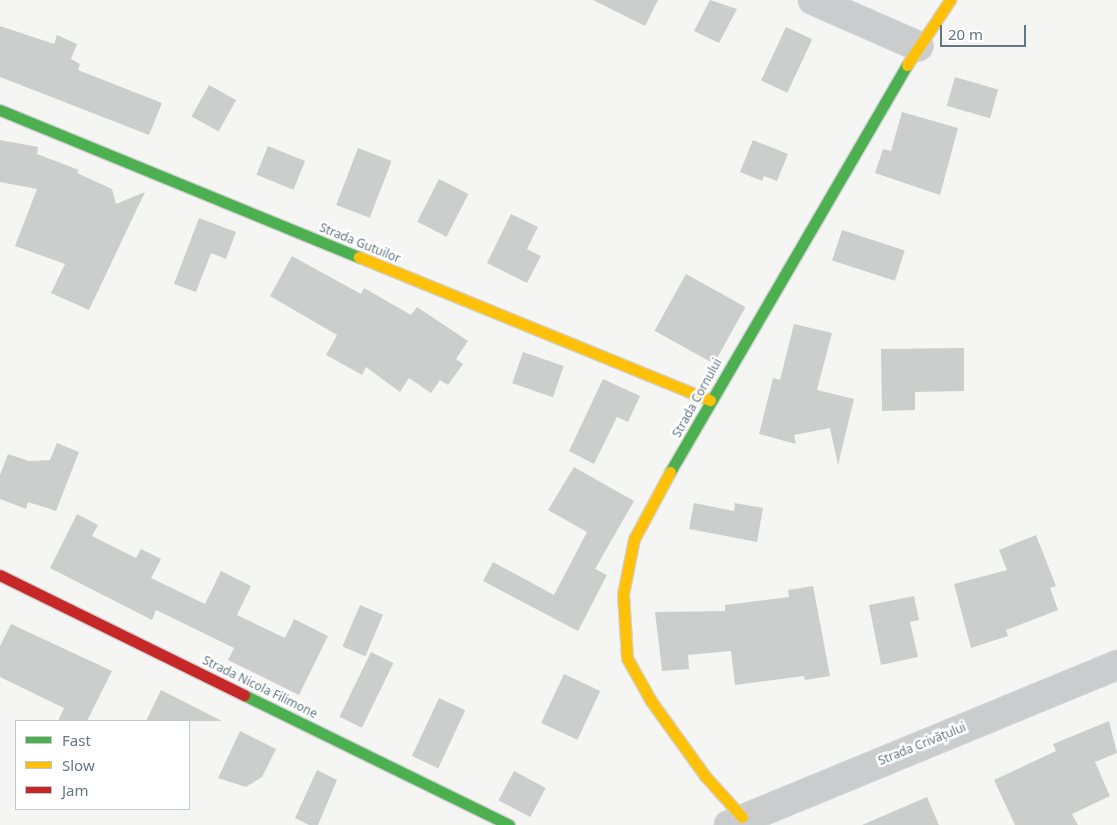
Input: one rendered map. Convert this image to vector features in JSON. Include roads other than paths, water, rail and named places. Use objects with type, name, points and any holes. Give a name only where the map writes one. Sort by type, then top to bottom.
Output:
[{"type":"street","points":[[813,0],[918,46]]},
{"type":"street","name":"Strada Cornului","points":[[735,821],[651,701],[627,658],[623,594],[634,540],[710,400],[918,46],[950,0]]},
{"type":"street","name":"Strada Gutuilor","points":[[0,110],[710,400]]},
{"type":"street","name":"Strada Nicola Filimone","points":[[0,575],[509,825]]},
{"type":"street","name":"Strada Crivățului","points":[[735,821],[1117,665]]}]
